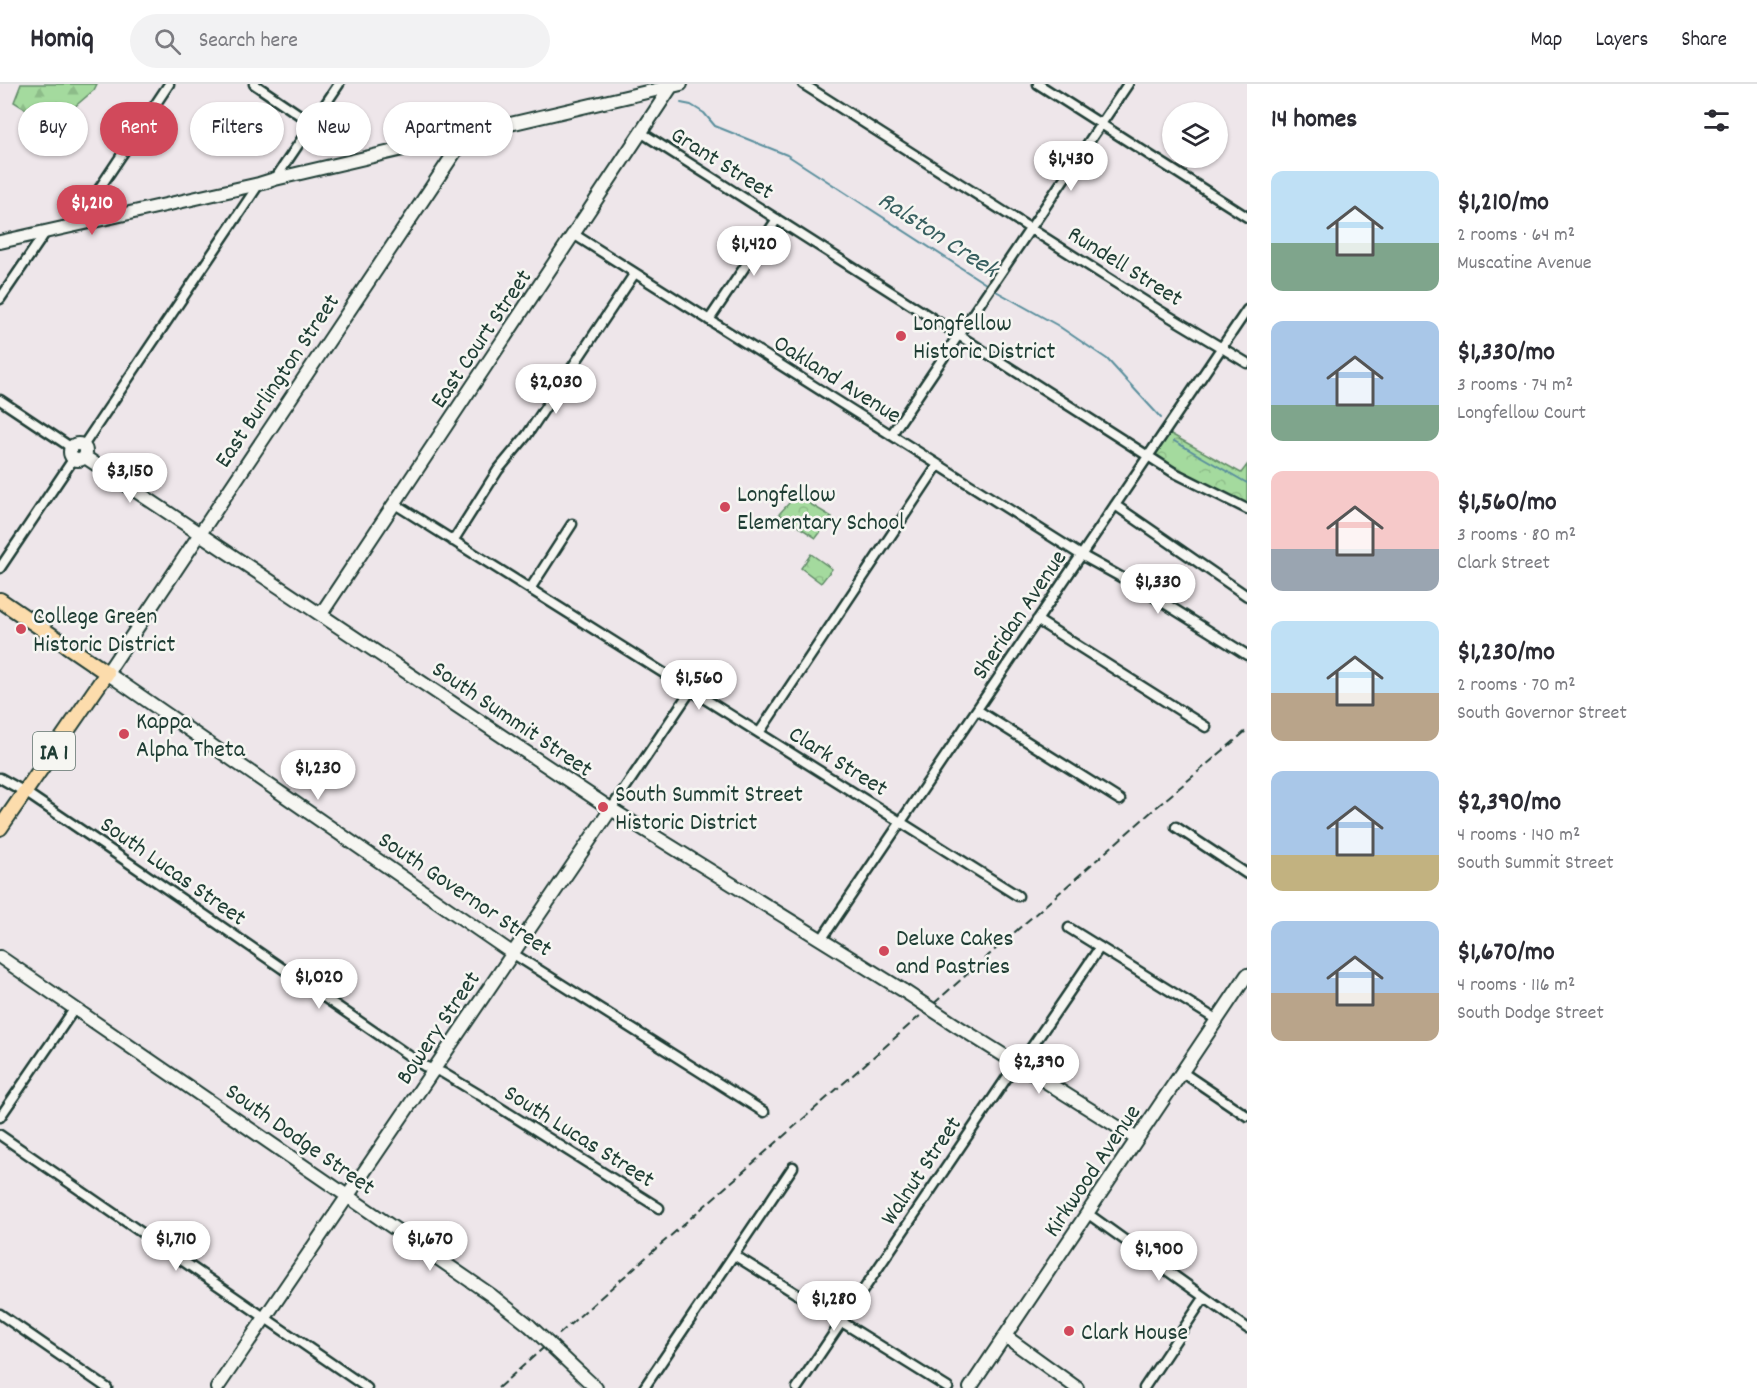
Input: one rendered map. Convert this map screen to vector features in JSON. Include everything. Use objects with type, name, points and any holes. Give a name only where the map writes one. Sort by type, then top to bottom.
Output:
[{"type":"main road","name":"South Governor Street","points":[[0,600],[106,673]]},
{"type":"main road","name":"East Burlington Street","points":[[0,828],[106,673]]},
{"type":"street","points":[[75,225],[169,84]]},
{"type":"street","points":[[254,84],[296,112]]},
{"type":"street","points":[[327,102],[339,84]]},
{"type":"street","name":"Rundell Street","points":[[803,84],[1157,309],[1247,363]]},
{"type":"street","points":[[1038,84],[1247,217]]},
{"type":"street","points":[[891,435],[1128,84]]},
{"type":"street","points":[[513,123],[675,85]]},
{"type":"street","name":"East Court Street","points":[[321,614],[675,85]]},
{"type":"street","name":"Grant Street","points":[[642,133],[1173,472],[1247,509]]},
{"type":"street","points":[[276,179],[296,149]]},
{"type":"street","points":[[0,242],[383,154]]},
{"type":"street","name":"East Burlington Street","points":[[106,673],[452,156]]},
{"type":"street","points":[[0,568],[259,184]]},
{"type":"street","points":[[709,320],[777,219]]},
{"type":"street","points":[[0,299],[45,233]]},
{"type":"street","name":"Oakland Avenue","points":[[574,235],[1081,555],[1137,586],[1247,655]]},
{"type":"street","points":[[453,541],[498,470],[527,435],[635,273]]},
{"type":"street","name":"Sheridan Avenue","points":[[821,940],[1247,310]]},
{"type":"street","name":"South Summit Street","points":[[0,400],[611,809],[1137,1139]]},
{"type":"street","points":[[759,733],[938,465]]},
{"type":"street","name":"Clark Street","points":[[395,504],[1018,896]]},
{"type":"street","points":[[1115,505],[1246,594]]},
{"type":"street","points":[[530,589],[572,524]]},
{"type":"street","points":[[1037,620],[1206,727]]},
{"type":"street","name":"South Governor Street","points":[[106,673],[512,953],[764,1112]]},
{"type":"street","name":"Bowery Street","points":[[217,1388],[691,690]]},
{"type":"street","points":[[977,710],[1120,800]]},
{"type":"street","name":"South Lucas Street","points":[[0,778],[25,792],[424,1066],[443,1073],[483,1097],[659,1208]]},
{"type":"street","points":[[1176,827],[1247,874]]},
{"type":"street","points":[[1069,928],[1217,1020]]},
{"type":"street","name":"Walnut Street","points":[[797,1388],[1010,1073],[1026,1058],[1100,947]]},
{"type":"street","name":"South Dodge Street","points":[[0,957],[492,1295],[530,1326],[596,1388]]},
{"type":"street","name":"Kirkwood Avenue","points":[[970,1388],[1247,975]]},
{"type":"street","points":[[0,1117],[75,1008]]},
{"type":"street","points":[[1182,1072],[1247,1116]]},
{"type":"street","points":[[0,1135],[367,1388]]},
{"type":"street","points":[[644,1388],[793,1167]]},
{"type":"street","points":[[1087,1214],[1247,1329]]},
{"type":"street","points":[[734,1255],[948,1388]]},
{"type":"street","points":[[1144,1388],[1204,1298]]},
{"type":"street","points":[[0,1314],[107,1388]]},
{"type":"street","points":[[1005,1336],[1077,1388]]},
{"type":"green space","points":[[21,84],[97,84],[94,90],[80,102],[18,102],[18,105],[14,102]]},
{"type":"green space","points":[[1169,433],[1241,473],[1247,465],[1247,504],[1173,466],[1155,454]]},
{"type":"green space","points":[[800,498],[832,517],[816,538],[779,514],[789,503]]},
{"type":"green space","points":[[811,554],[832,569],[821,583],[801,568]]},
{"type":"waterway","name":"Ralston Creek","points":[[681,103],[691,105],[704,113],[715,126],[787,155],[989,286]]},
{"type":"waterway","name":"Ralston Creek","points":[[994,290],[1057,325],[1107,359],[1161,418]]},
{"type":"waterway","name":"Ralston Creek","points":[[1174,441],[1247,483]]},
{"type":"railway","points":[[498,1388],[1247,730]]},
{"type":"place","name":"Longfellow Historic District","points":[[901,336]]},
{"type":"place","name":"Longfellow Elementary School","points":[[725,507]]},
{"type":"place","name":"College Green Historic District","points":[[21,629]]},
{"type":"place","name":"Kappa Alpha Theta","points":[[124,734]]},
{"type":"place","name":"South Summit Street Historic District","points":[[603,807]]},
{"type":"place","name":"Deluxe Cakes and Pastries","points":[[884,951]]},
{"type":"place","name":"Clark House","points":[[1069,1331]]}]
